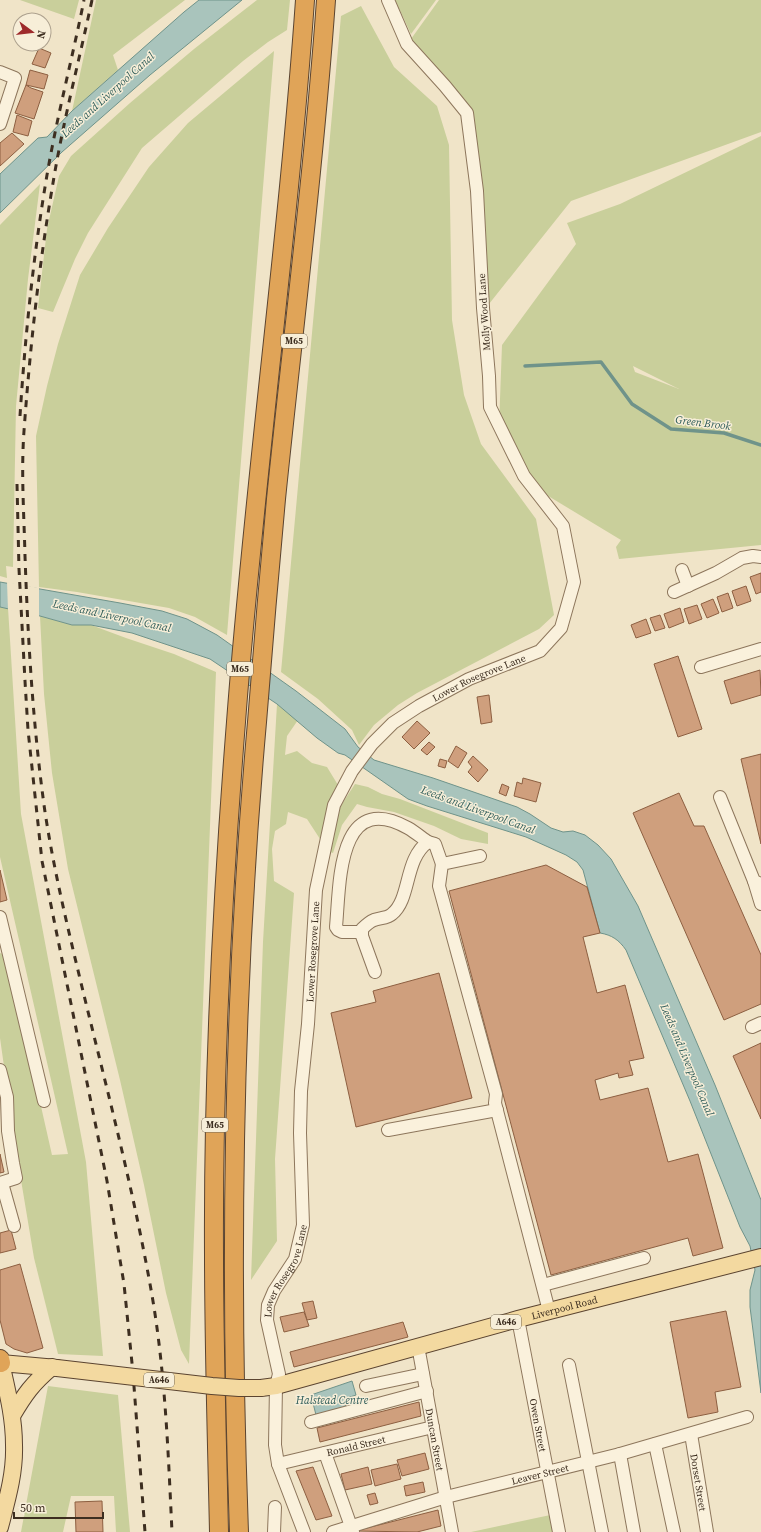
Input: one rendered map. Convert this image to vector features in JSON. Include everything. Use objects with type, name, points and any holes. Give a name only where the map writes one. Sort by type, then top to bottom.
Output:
[{"type":"highway","name":"M65","points":[[219,1532],[214,1254],[215,1123],[219,989],[236,718],[269,371],[295,135],[305,0]]},
{"type":"highway","name":"M65","points":[[239,1532],[234,1411],[234,1255],[239,989],[246,855],[276,501],[303,252],[326,0]]},
{"type":"main road","name":"Liverpool Road","points":[[268,1387],[518,1319],[761,1257]]},
{"type":"main road","name":"A646","points":[[0,1362],[212,1386],[239,1388],[268,1387]]},
{"type":"main road","points":[[0,1362],[12,1416],[14,1446],[5,1484],[0,1527]]},
{"type":"main road","points":[[12,1416],[27,1391],[37,1380],[55,1368]]},
{"type":"street","name":"Molly Wood Lane","points":[[388,0],[407,44],[467,113],[477,192],[490,407],[524,476],[563,526],[574,582],[562,628]]},
{"type":"street","points":[[0,72],[15,78],[0,124]]},
{"type":"street","points":[[674,592],[716,573],[742,558],[754,556],[761,557]]},
{"type":"street","points":[[682,570],[688,586]]},
{"type":"street","name":"Lower Rosegrove Lane","points":[[304,1532],[278,1464],[268,1387],[279,1374],[267,1320],[268,1305],[274,1290],[295,1259],[303,1226],[300,1133],[301,1098],[308,1024],[316,890],[334,805],[352,771],[372,744],[393,723],[419,706],[469,679],[540,651],[562,628]]},
{"type":"street","points":[[701,667],[758,650]]},
{"type":"street","points":[[720,797],[757,882],[761,904]]},
{"type":"street","points":[[362,932],[342,932],[336,927],[340,878],[345,852],[350,837],[355,829],[362,824],[374,820],[385,820],[409,828],[428,842],[435,844],[442,864],[438,886],[496,1094],[497,1110],[549,1311]]},
{"type":"street","points":[[375,972],[362,929],[367,924],[375,920],[392,914],[404,894],[416,855],[428,842]]},
{"type":"street","points":[[442,864],[480,856]]},
{"type":"street","points":[[0,917],[44,1101]]},
{"type":"street","points":[[0,1070],[7,1097],[8,1131],[16,1178],[1,1183],[14,1226]]},
{"type":"street","points":[[388,1130],[497,1110]]},
{"type":"street","points":[[543,1285],[644,1258]]},
{"type":"street","name":"Owen Street","points":[[518,1319],[559,1532]]},
{"type":"street","name":"Duncan Street","points":[[418,1346],[452,1532]]},
{"type":"street","points":[[569,1365],[602,1532]]},
{"type":"street","points":[[366,1386],[423,1374]]},
{"type":"street","points":[[311,1422],[426,1391]]},
{"type":"street","name":"Leaver Street","points":[[332,1532],[352,1529],[446,1498],[620,1454],[748,1417]]},
{"type":"street","name":"Ronald Street","points":[[278,1464],[433,1427]]},
{"type":"street","name":"Dorset Street","points":[[691,1434],[707,1532]]},
{"type":"street","points":[[655,1444],[674,1532]]},
{"type":"street","points":[[324,1453],[352,1529]]},
{"type":"street","points":[[620,1454],[634,1532]]},
{"type":"street","points":[[274,1532],[275,1507]]},
{"type":"green space","points":[[20,0],[79,0],[74,19]]},
{"type":"green space","points":[[96,0],[185,0],[113,55],[118,70],[72,111]]},
{"type":"green space","points":[[257,0],[290,0],[287,30],[243,61],[142,148],[88,233],[75,259],[53,312],[38,308],[47,229],[59,176],[71,156],[130,103],[194,49]]},
{"type":"green space","points":[[395,0],[436,0],[411,34]]},
{"type":"green space","points":[[439,0],[761,0],[761,132],[571,201],[489,304],[480,177],[466,101],[411,39]]},
{"type":"green space","points":[[361,6],[394,67],[437,106],[449,145],[452,320],[464,395],[481,444],[536,519],[554,615],[539,629],[417,693],[398,705],[374,725],[359,745],[352,730],[318,699],[281,672],[341,16]]},
{"type":"green space","points":[[274,51],[227,635],[195,617],[169,608],[39,587],[36,436],[58,344],[80,275],[108,228],[149,167],[188,123]]},
{"type":"green space","points":[[761,136],[761,545],[619,559],[616,547],[621,540],[530,485],[499,426],[502,345],[576,244],[567,223],[620,204]],"holes":[[[633,366],[679,389],[635,372]]]},
{"type":"green space","points":[[40,184],[28,279],[16,406],[13,567],[6,566],[7,578],[0,576],[0,225]]},
{"type":"green space","points":[[0,607],[8,608],[21,814],[86,1162],[103,1356],[58,1354],[34,1258],[15,1144],[0,1038],[0,953],[7,956],[52,1155],[68,1154],[0,857]]},
{"type":"green space","points":[[40,616],[72,625],[91,625],[174,654],[216,672],[189,1364],[181,1350],[166,1293],[144,1185],[120,1080],[68,869],[52,773],[44,694]]},
{"type":"green space","points":[[277,704],[298,720],[287,736],[285,755],[297,751],[312,763],[327,767],[338,785],[330,804],[320,839],[307,819],[288,812],[286,824],[275,831],[272,849],[274,881],[294,893],[275,1159],[277,1241],[251,1280],[263,942]]},
{"type":"green space","points":[[355,784],[368,787],[382,794],[400,799],[488,833],[488,844],[461,839],[434,826],[394,812],[357,804],[342,825],[333,853],[328,851],[340,807]]},
{"type":"green space","points":[[48,1386],[118,1395],[130,1532],[116,1532],[114,1496],[71,1496],[63,1532],[21,1532]]},
{"type":"green space","points":[[555,1514],[559,1532],[471,1532]]},
{"type":"water","name":"Leeds and Liverpool Canal","points":[[199,0],[242,0],[150,75],[62,152],[0,213],[0,174],[38,138],[47,137],[72,111]]},
{"type":"water","name":"Leeds and Liverpool Canal","points":[[0,582],[162,611],[187,619],[217,635],[296,691],[345,729],[358,747],[374,760],[433,778],[517,807],[551,828],[563,832],[573,831],[585,835],[598,845],[611,859],[638,906],[715,1085],[761,1200],[761,1393],[750,1307],[750,1290],[755,1270],[750,1246],[740,1227],[690,1101],[626,950],[615,938],[600,933],[583,870],[577,862],[566,855],[526,837],[408,799],[345,755],[338,753],[317,738],[277,704],[210,659],[132,633],[91,625],[72,625],[0,607]]},
{"type":"water","name":"Halstead Centre","points":[[352,1381],[356,1395],[344,1399],[346,1407],[316,1415],[311,1395]]},
{"type":"pier","points":[[7,582],[39,588],[39,618],[8,610]]},
{"type":"building","points":[[37,52],[51,53],[45,68],[32,64]]},
{"type":"building","points":[[30,70],[48,75],[44,89],[26,85]]},
{"type":"building","points":[[26,85],[43,92],[34,119],[15,113]]},
{"type":"building","points":[[17,115],[32,121],[28,136],[13,132]]},
{"type":"building","points":[[12,133],[24,144],[0,166],[0,143]]},
{"type":"building","points":[[761,573],[761,592],[756,594],[750,577]]},
{"type":"building","points":[[746,586],[751,601],[737,606],[732,591]]},
{"type":"building","points":[[728,593],[733,608],[722,612],[717,597]]},
{"type":"building","points":[[713,599],[719,613],[707,618],[701,604]]},
{"type":"building","points":[[697,605],[702,619],[689,624],[684,609]]},
{"type":"building","points":[[680,608],[684,622],[669,628],[664,614]]},
{"type":"building","points":[[660,615],[665,628],[655,631],[650,618]]},
{"type":"building","points":[[646,619],[651,633],[636,638],[631,625]]},
{"type":"building","points":[[678,656],[702,729],[678,737],[654,664]]},
{"type":"building","points":[[760,670],[761,695],[731,704],[724,681]]},
{"type":"building","points":[[489,695],[492,722],[481,724],[477,697]]},
{"type":"building","points":[[417,721],[430,733],[414,749],[402,737]]},
{"type":"building","points":[[429,742],[435,747],[427,755],[421,750]]},
{"type":"building","points":[[456,746],[467,753],[458,768],[448,761]]},
{"type":"building","points":[[761,754],[761,844],[741,759]]},
{"type":"building","points":[[473,756],[488,770],[478,782],[468,772],[472,767],[468,762]]},
{"type":"building","points":[[440,759],[447,761],[445,768],[438,766]]},
{"type":"building","points":[[523,778],[541,783],[536,802],[514,796],[517,782],[522,784]]},
{"type":"building","points":[[502,784],[509,787],[506,796],[499,793]]},
{"type":"building","points":[[679,793],[694,826],[704,826],[761,955],[761,1004],[724,1020],[633,813]]},
{"type":"building","points":[[546,865],[587,887],[600,933],[583,937],[597,993],[625,985],[644,1058],[629,1061],[633,1075],[619,1078],[618,1073],[595,1080],[600,1100],[648,1088],[668,1162],[698,1154],[723,1248],[693,1256],[688,1238],[551,1275],[449,891]]},
{"type":"building","points":[[0,870],[7,900],[0,902]]},
{"type":"building","points":[[439,973],[472,1098],[356,1127],[331,1013],[376,1002],[373,991]]},
{"type":"building","points":[[761,1043],[761,1119],[733,1056]]},
{"type":"building","points":[[0,1154],[4,1172],[0,1173]]},
{"type":"building","points":[[11,1230],[16,1249],[0,1253],[0,1233]]},
{"type":"building","points":[[20,1264],[43,1348],[27,1353],[14,1349],[6,1344],[0,1320],[0,1270]]},
{"type":"building","points":[[313,1301],[317,1318],[307,1320],[302,1303]]},
{"type":"building","points":[[726,1311],[741,1387],[715,1392],[718,1412],[688,1418],[670,1322]]},
{"type":"building","points":[[304,1312],[309,1326],[284,1332],[280,1317]]},
{"type":"building","points":[[403,1322],[408,1337],[294,1367],[290,1352]]},
{"type":"building","points":[[419,1402],[421,1416],[320,1442],[317,1428]]},
{"type":"building","points":[[425,1453],[429,1469],[402,1476],[397,1460]]},
{"type":"building","points":[[397,1464],[401,1479],[375,1486],[371,1470]]},
{"type":"building","points":[[313,1467],[332,1516],[316,1520],[296,1471]]},
{"type":"building","points":[[368,1467],[372,1484],[345,1490],[341,1474]]},
{"type":"building","points":[[423,1482],[425,1492],[406,1496],[404,1486]]},
{"type":"building","points":[[375,1493],[378,1503],[370,1505],[367,1495]]},
{"type":"building","points":[[102,1501],[103,1532],[76,1532],[75,1502]]},
{"type":"building","points":[[438,1510],[441,1526],[417,1532],[355,1531]]},
{"type":"waterway","name":"Green Brook","points":[[525,366],[601,362],[632,404],[671,429],[724,433],[761,445]]},
{"type":"railway","points":[[20,416],[30,298],[41,210],[54,135],[84,0]]},
{"type":"railway","points":[[92,0],[57,160],[43,245],[32,338],[24,431],[23,462],[23,509],[28,620],[37,748],[45,812],[53,856],[72,943],[127,1172],[143,1247],[155,1315],[165,1407],[172,1532]]},
{"type":"railway","points":[[17,484],[19,569],[28,730],[42,861],[107,1181],[124,1284],[133,1373],[145,1532]]}]
